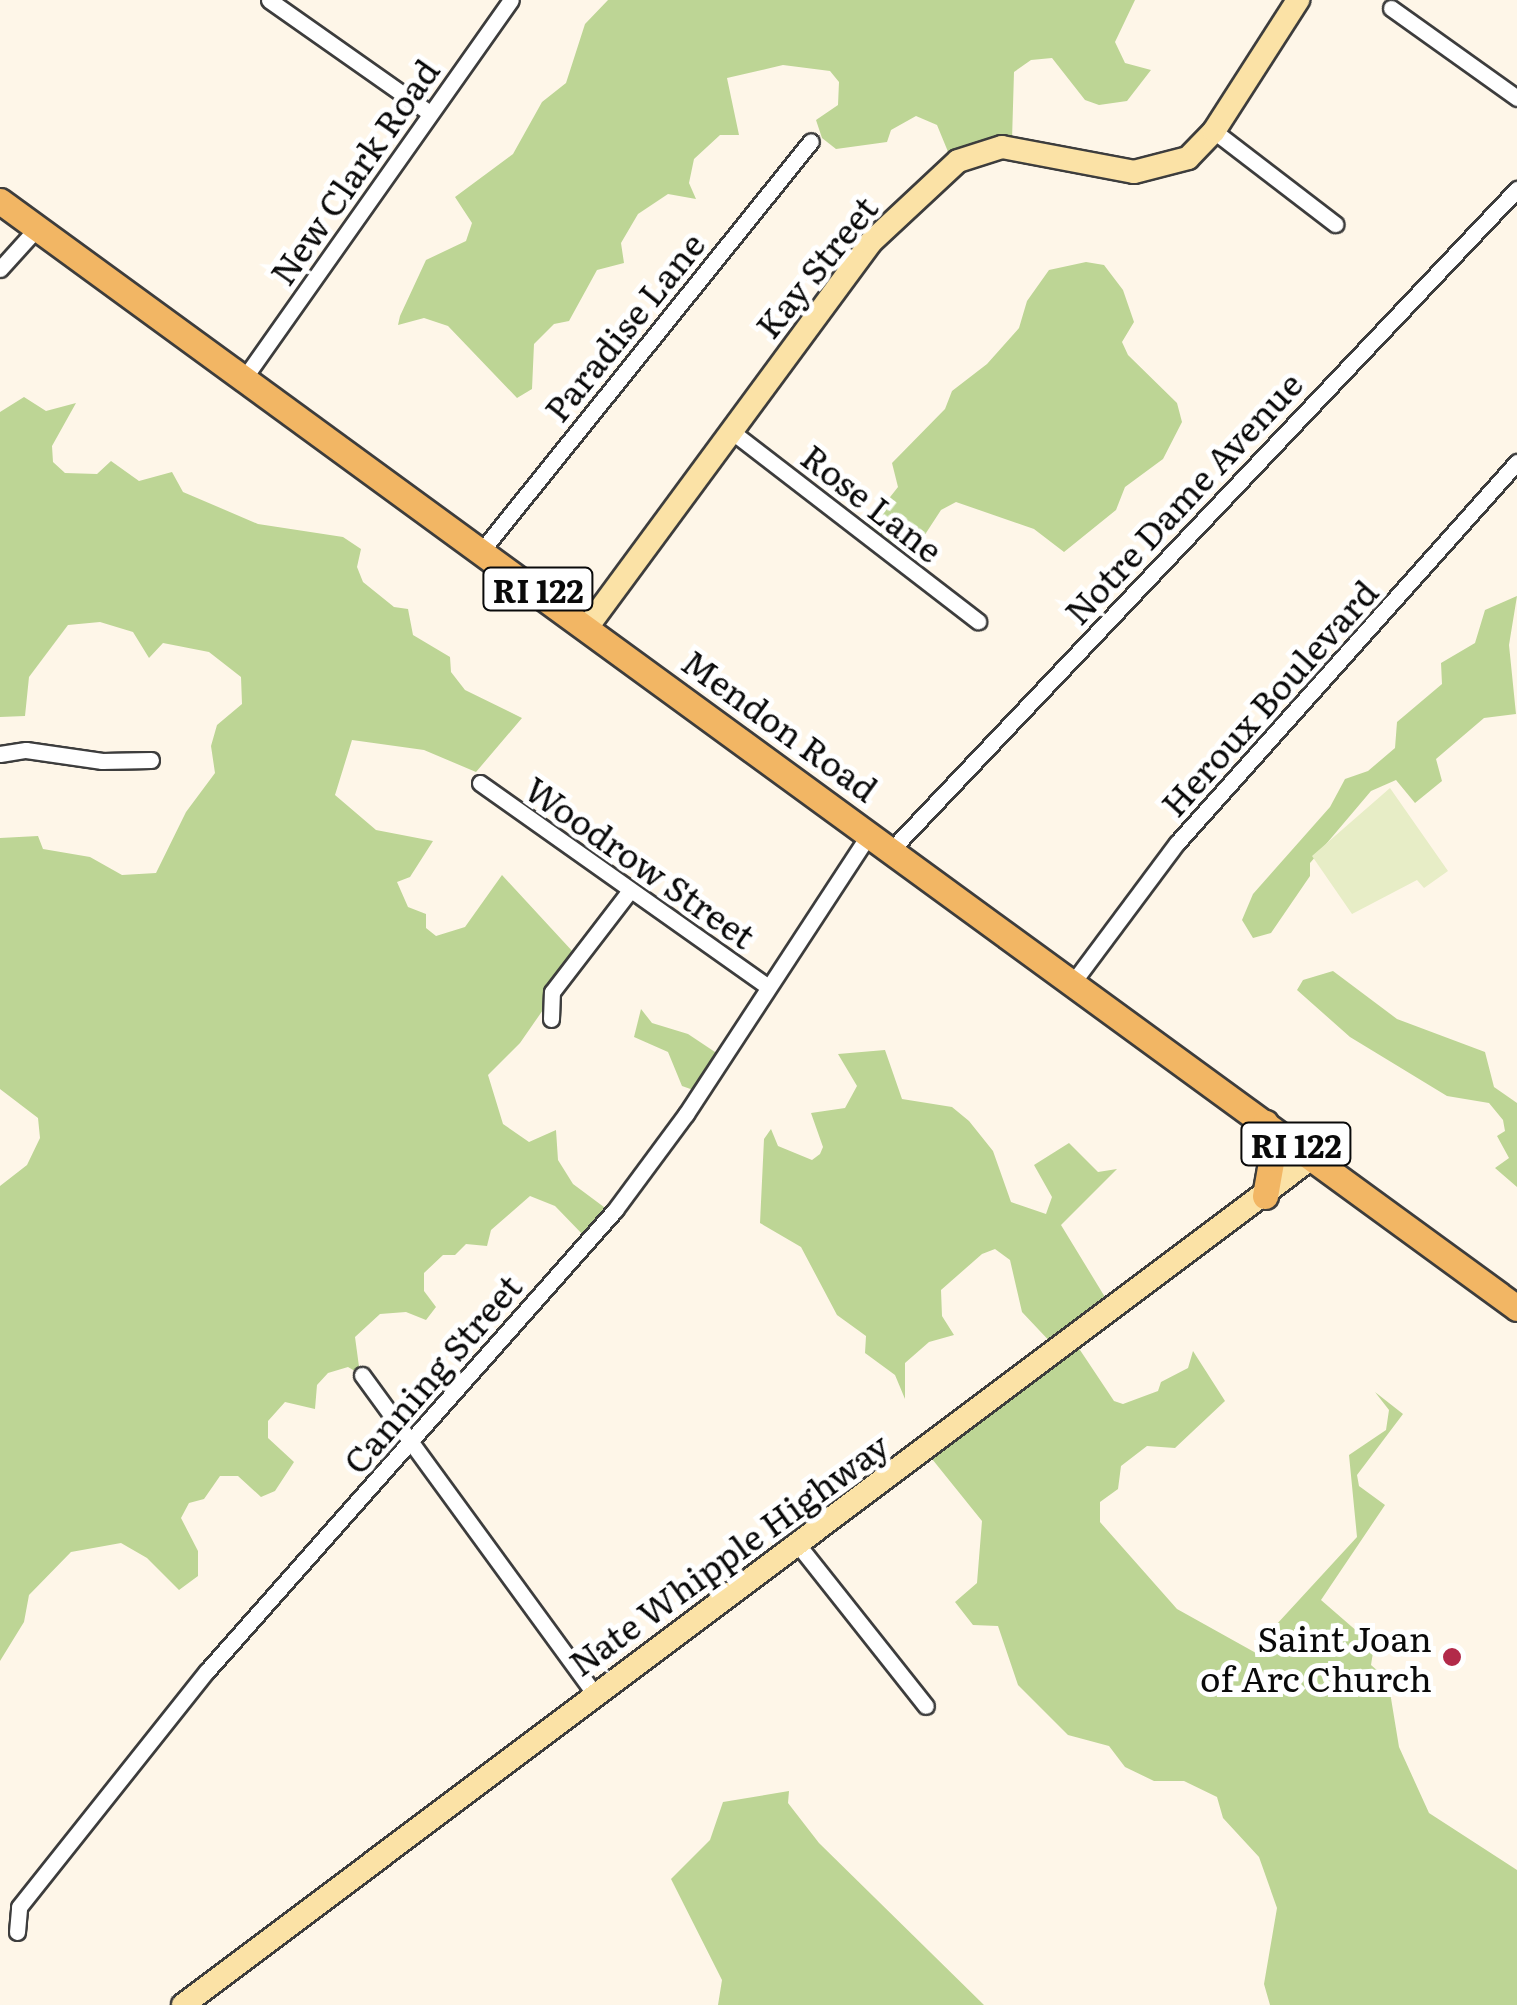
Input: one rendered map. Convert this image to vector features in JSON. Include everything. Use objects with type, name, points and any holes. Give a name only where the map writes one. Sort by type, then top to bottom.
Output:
[{"type":"main road","name":"Kay Street","points":[[588,626],[870,244],[958,161],[1002,147],[1147,170],[1188,158],[1214,130],[1298,0]]},
{"type":"main road","name":"Mendon Road","points":[[0,201],[1074,980],[1517,1308]]},
{"type":"main road","points":[[1264,1196],[1272,1158],[1265,1122]]},
{"type":"main road","name":"Nate Whipple Highway","points":[[183,2005],[1313,1157]]},
{"type":"street","points":[[269,0],[430,113]]},
{"type":"street","name":"New Clark Road","points":[[244,377],[511,0]]},
{"type":"street","points":[[1391,8],[1517,98]]},
{"type":"street","points":[[1214,130],[1335,224]]},
{"type":"street","name":"Paradise Lane","points":[[483,549],[810,142]]},
{"type":"street","name":"Notre Dame Avenue","points":[[893,848],[1517,188]]},
{"type":"street","points":[[0,269],[37,228]]},
{"type":"street","name":"Rose Lane","points":[[731,431],[978,621]]},
{"type":"street","name":"Heroux Boulevard","points":[[1074,980],[1177,844],[1517,462]]},
{"type":"street","points":[[0,754],[26,750],[102,761],[151,760]]},
{"type":"street","name":"Woodrow Street","points":[[480,783],[628,893],[768,987]]},
{"type":"street","name":"Canning Street","points":[[17,1932],[19,1906],[184,1700],[614,1210],[870,833]]},
{"type":"street","points":[[552,1019],[552,992],[628,893]]},
{"type":"street","points":[[362,1375],[594,1693]]},
{"type":"street","points":[[799,1546],[926,1706]]},
{"type":"green space","points":[[608,0],[1135,0],[1115,42],[1125,63],[1151,70],[1127,101],[1099,105],[1085,100],[1052,58],[1031,60],[1014,72],[1012,140],[951,159],[937,125],[916,116],[891,130],[887,142],[836,149],[822,138],[816,120],[838,105],[839,82],[830,71],[783,65],[727,78],[739,135],[720,135],[694,159],[689,183],[696,199],[668,194],[638,214],[621,243],[624,263],[597,270],[569,321],[554,324],[534,344],[532,389],[517,398],[448,326],[424,318],[398,325],[400,316],[426,260],[466,241],[472,223],[455,197],[513,154],[542,102],[566,83],[585,24]]},
{"type":"green space","points":[[1086,262],[1104,265],[1123,290],[1134,322],[1122,342],[1128,355],[1177,403],[1182,422],[1163,459],[1125,487],[1116,510],[1064,552],[1034,529],[956,502],[941,510],[911,556],[868,525],[898,487],[892,463],[945,409],[952,391],[987,364],[1019,328],[1027,301],[1049,270]]},
{"type":"green space","points":[[24,397],[46,411],[76,403],[52,446],[53,462],[65,473],[97,474],[111,461],[139,481],[172,472],[183,492],[258,524],[343,537],[361,549],[357,567],[363,582],[394,607],[408,609],[413,635],[450,657],[451,672],[465,690],[522,718],[476,772],[424,750],[352,740],[335,795],[376,830],[433,841],[410,877],[397,882],[408,907],[426,914],[426,928],[436,936],[465,927],[502,875],[574,953],[570,971],[520,1043],[488,1075],[503,1124],[529,1142],[556,1130],[558,1160],[573,1184],[612,1213],[587,1239],[555,1206],[530,1196],[491,1230],[487,1246],[466,1244],[455,1255],[443,1255],[424,1273],[424,1291],[436,1307],[426,1320],[406,1312],[380,1314],[355,1337],[360,1374],[348,1367],[328,1373],[317,1385],[315,1409],[285,1402],[268,1421],[268,1438],[294,1462],[275,1491],[261,1497],[238,1476],[220,1476],[204,1499],[189,1503],[181,1518],[198,1551],[198,1576],[179,1590],[147,1558],[121,1543],[71,1552],[29,1595],[24,1622],[0,1661],[0,1186],[27,1165],[40,1138],[38,1118],[0,1089],[0,838],[38,836],[43,849],[90,857],[122,875],[156,873],[186,812],[215,773],[211,746],[217,725],[242,704],[241,677],[209,652],[163,643],[149,658],[133,632],[100,622],[68,625],[29,677],[25,716],[0,717],[0,412]]},
{"type":"green space","points":[[1517,596],[1509,645],[1516,714],[1484,718],[1436,759],[1442,781],[1415,803],[1396,780],[1371,791],[1310,863],[1310,876],[1271,933],[1253,938],[1242,920],[1253,894],[1330,807],[1345,779],[1368,771],[1395,748],[1397,722],[1442,684],[1441,663],[1475,643],[1485,610]]},
{"type":"green space","points":[[1390,788],[1448,871],[1424,888],[1417,880],[1352,914],[1312,856]]},
{"type":"green space","points":[[1333,971],[1397,1019],[1485,1052],[1494,1087],[1517,1103],[1517,1187],[1495,1168],[1509,1158],[1497,1136],[1505,1131],[1503,1120],[1489,1103],[1447,1096],[1350,1037],[1297,990],[1303,980]]},
{"type":"green space","points":[[641,1009],[652,1023],[688,1034],[721,1056],[699,1092],[682,1086],[668,1052],[634,1037]]},
{"type":"green space","points":[[885,1050],[902,1099],[952,1107],[969,1121],[993,1151],[1011,1202],[1046,1214],[1052,1197],[1034,1165],[1069,1143],[1098,1172],[1117,1169],[1061,1225],[1111,1307],[1072,1338],[1114,1401],[1123,1404],[1158,1391],[1161,1382],[1188,1368],[1193,1351],[1225,1401],[1175,1448],[1147,1446],[1121,1466],[1118,1489],[1100,1502],[1100,1522],[1177,1609],[1256,1653],[1272,1651],[1282,1637],[1276,1625],[1357,1537],[1349,1455],[1386,1430],[1389,1410],[1375,1392],[1403,1414],[1357,1475],[1359,1486],[1385,1505],[1321,1600],[1374,1646],[1371,1665],[1388,1680],[1399,1747],[1429,1813],[1517,1870],[1517,2005],[1270,2005],[1264,1984],[1277,1908],[1259,1857],[1223,1818],[1217,1797],[1184,1781],[1154,1781],[1125,1767],[1109,1746],[1068,1735],[1018,1685],[998,1626],[973,1625],[955,1602],[977,1583],[982,1521],[924,1449],[1055,1347],[1022,1312],[1010,1260],[995,1249],[982,1254],[941,1290],[942,1316],[954,1335],[929,1342],[905,1363],[905,1399],[895,1375],[865,1353],[866,1336],[837,1315],[801,1247],[760,1223],[764,1139],[771,1129],[778,1146],[812,1160],[823,1147],[811,1113],[845,1108],[857,1086],[838,1054]]},
{"type":"green space","points":[[789,1791],[788,1803],[819,1843],[984,2005],[718,2005],[722,1980],[671,1879],[710,1840],[723,1802]]},
{"type":"place","name":"Saint Joan of Arc Church","points":[[1452,1657]]}]
